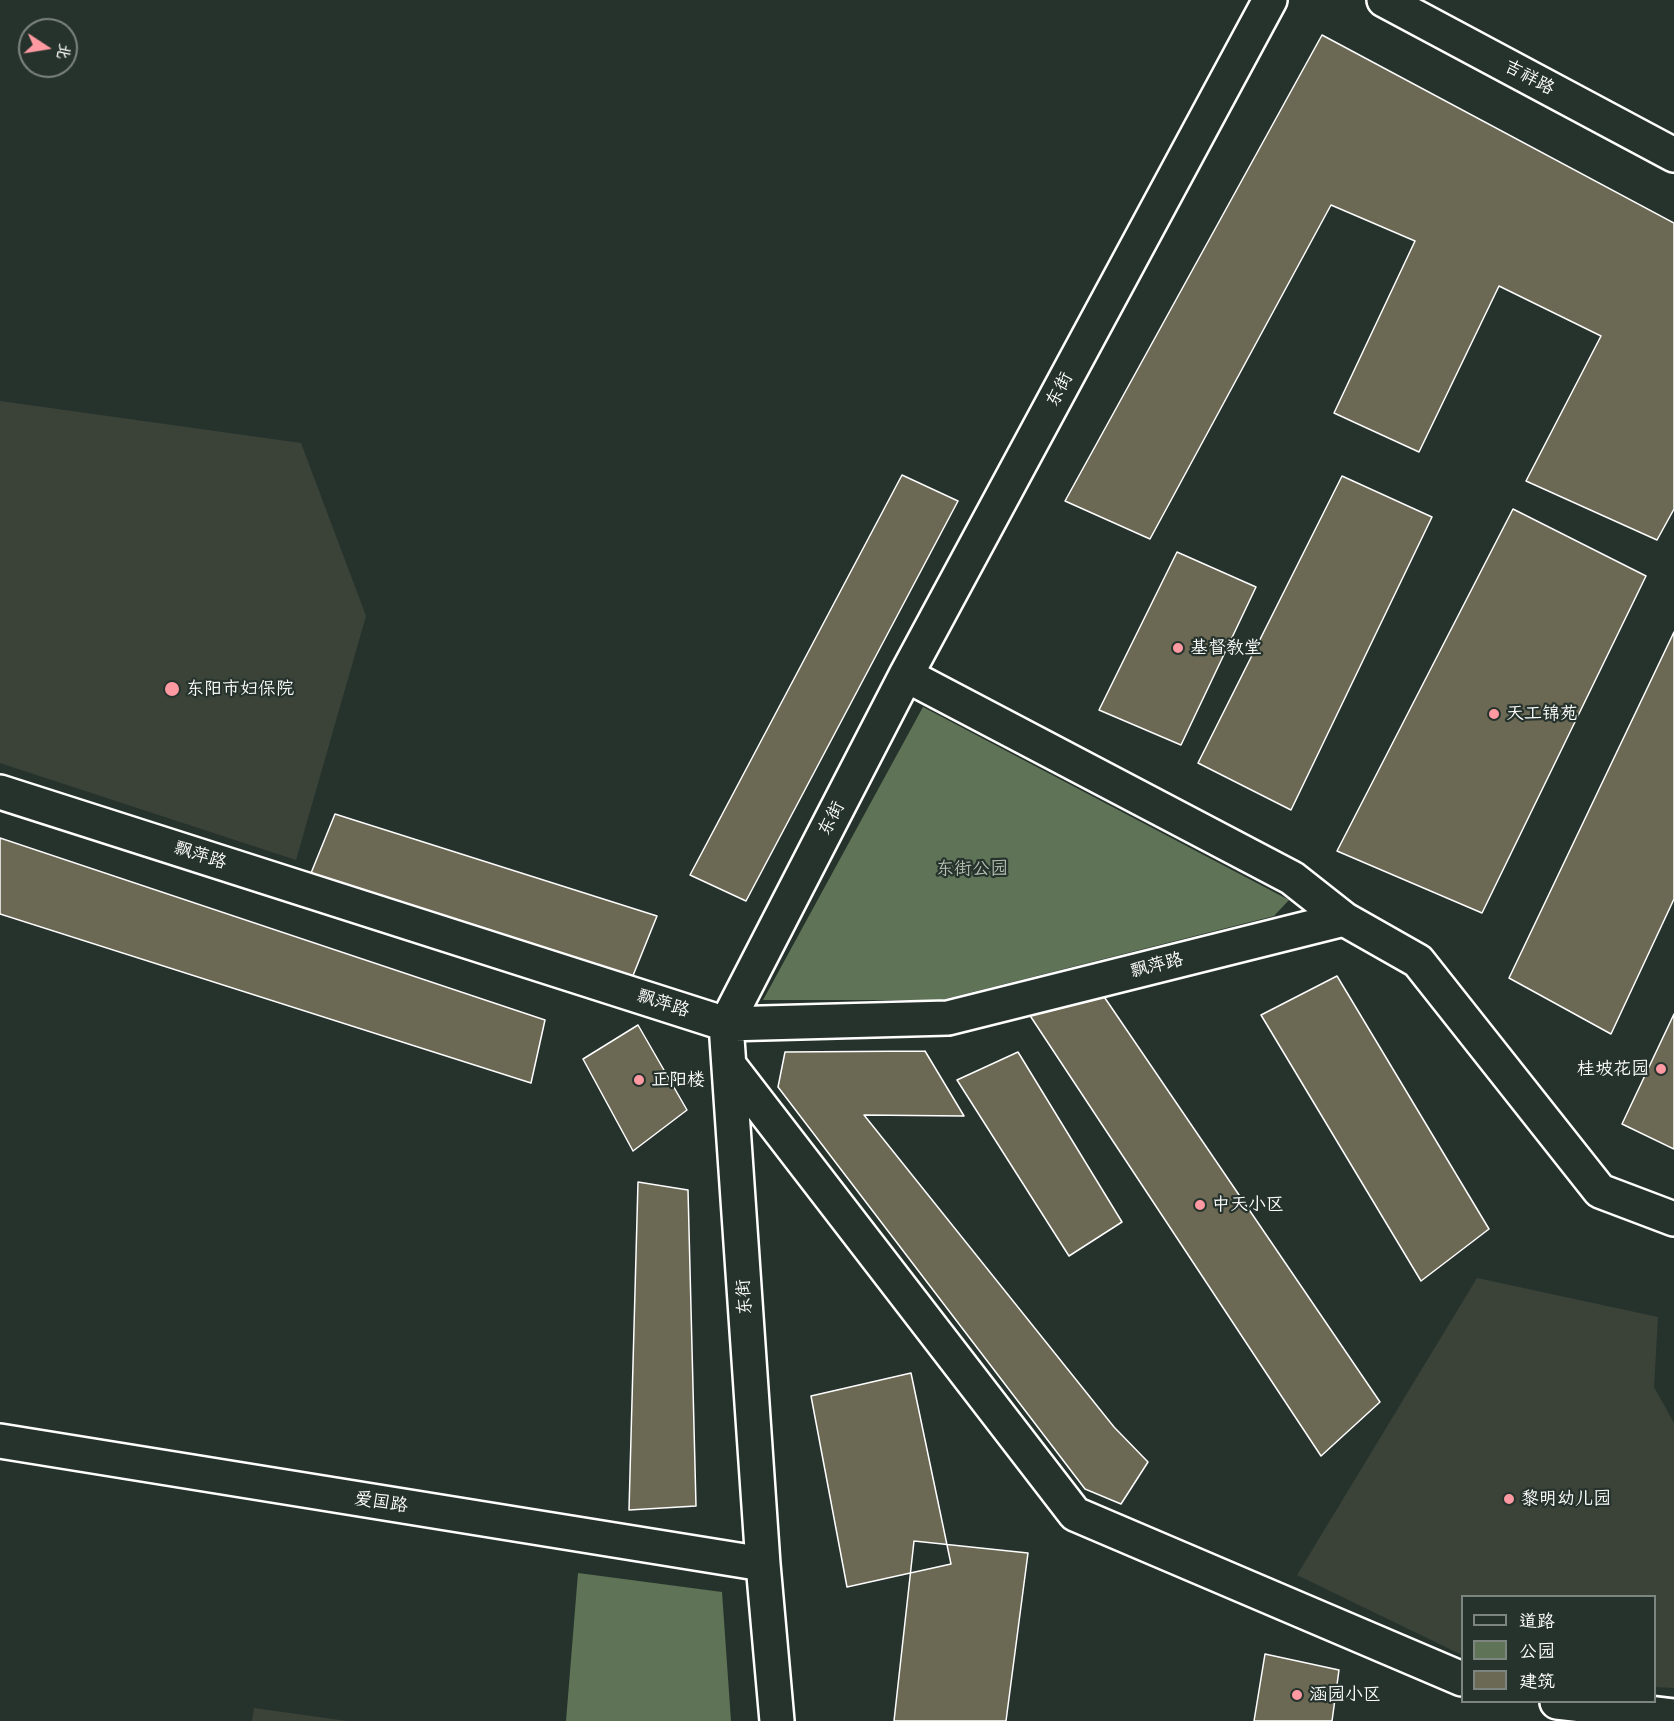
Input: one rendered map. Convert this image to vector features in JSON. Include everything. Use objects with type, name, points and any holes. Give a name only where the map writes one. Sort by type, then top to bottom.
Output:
[{"type":"street","name":"东街","points":[[777,1721],[763,1564],[726,1024],[906,675],[1270,0]]},
{"type":"street","name":"吉祥路","points":[[1384,0],[1674,155]]},
{"type":"street","points":[[906,675],[1292,878],[1344,919],[1418,961],[1600,1191],[1674,1219]]},
{"type":"street","name":"飘萍路","points":[[0,792],[726,1024],[948,1018],[1344,919]]},
{"type":"street","points":[[729,1065],[1075,1514],[1461,1679]]},
{"type":"street","name":"爱国路","points":[[0,1441],[763,1564]]},
{"type":"street","points":[[1573,1703],[1674,1716]]},
{"type":"shaded area","name":"东阳市妇保院","points":[[0,401],[301,443],[366,616],[296,860],[0,763]]},
{"type":"shaded area","name":"黎明幼儿园","points":[[1477,1278],[1658,1317],[1654,1387],[1674,1423],[1674,1688],[1656,1687],[1656,1595],[1461,1595],[1461,1655],[1297,1575]]},
{"type":"shaded area","points":[[254,1708],[347,1721],[252,1721]]},
{"type":"green space","name":"东街公园","points":[[923,707],[1289,900],[1274,916],[941,1000],[763,1000]]},
{"type":"green space","points":[[578,1573],[722,1592],[731,1721],[566,1721]]},
{"type":"building","points":[[1322,35],[1674,223],[1674,509],[1657,540],[1526,481],[1601,336],[1499,286],[1419,452],[1334,413],[1415,241],[1331,205],[1150,539],[1065,501]]},
{"type":"building","points":[[902,475],[958,501],[746,901],[690,875]]},
{"type":"building","points":[[1342,476],[1432,517],[1291,810],[1198,763]]},
{"type":"building","name":"天工锦苑","points":[[1513,509],[1646,576],[1482,913],[1337,851]]},
{"type":"building","name":"基督教堂","points":[[1177,552],[1256,587],[1181,745],[1099,710]]},
{"type":"building","points":[[1674,632],[1674,899],[1611,1034],[1509,978]]},
{"type":"building","points":[[335,814],[657,916],[632,978],[309,878]]},
{"type":"building","points":[[0,838],[545,1020],[531,1083],[0,914]]},
{"type":"building","points":[[1337,976],[1489,1229],[1421,1281],[1261,1015]]},
{"type":"building","name":"中天小区","points":[[1092,979],[1380,1402],[1321,1456],[1025,1008]]},
{"type":"building","name":"桂坡花园","points":[[1674,1014],[1674,1149],[1622,1124]]},
{"type":"building","points":[[638,1025],[687,1110],[633,1151],[583,1059]]},
{"type":"building","points":[[925,1051],[964,1116],[864,1115],[1114,1427],[1148,1462],[1121,1504],[1085,1489],[778,1087],[785,1052]]},
{"type":"building","points":[[1018,1052],[1122,1222],[1069,1256],[957,1080]]},
{"type":"building","points":[[638,1182],[688,1190],[696,1506],[629,1510]]},
{"type":"building","points":[[911,1373],[951,1564],[847,1587],[811,1396]]},
{"type":"building","points":[[914,1541],[1028,1553],[1006,1721],[894,1721]]},
{"type":"building","name":"涵园小区","points":[[1265,1654],[1339,1670],[1332,1721],[1254,1721]]},
{"type":"place","name":"基督教堂","points":[[1178,648]]},
{"type":"place","name":"东阳市妇保院","points":[[172,689]]},
{"type":"place","name":"天工锦苑","points":[[1494,714]]},
{"type":"place","name":"桂坡花园","points":[[1661,1069]]},
{"type":"place","name":"正阳楼","points":[[639,1080]]},
{"type":"place","name":"中天小区","points":[[1200,1205]]},
{"type":"place","name":"黎明幼儿园","points":[[1509,1499]]},
{"type":"place","name":"涵园小区","points":[[1297,1695]]}]
